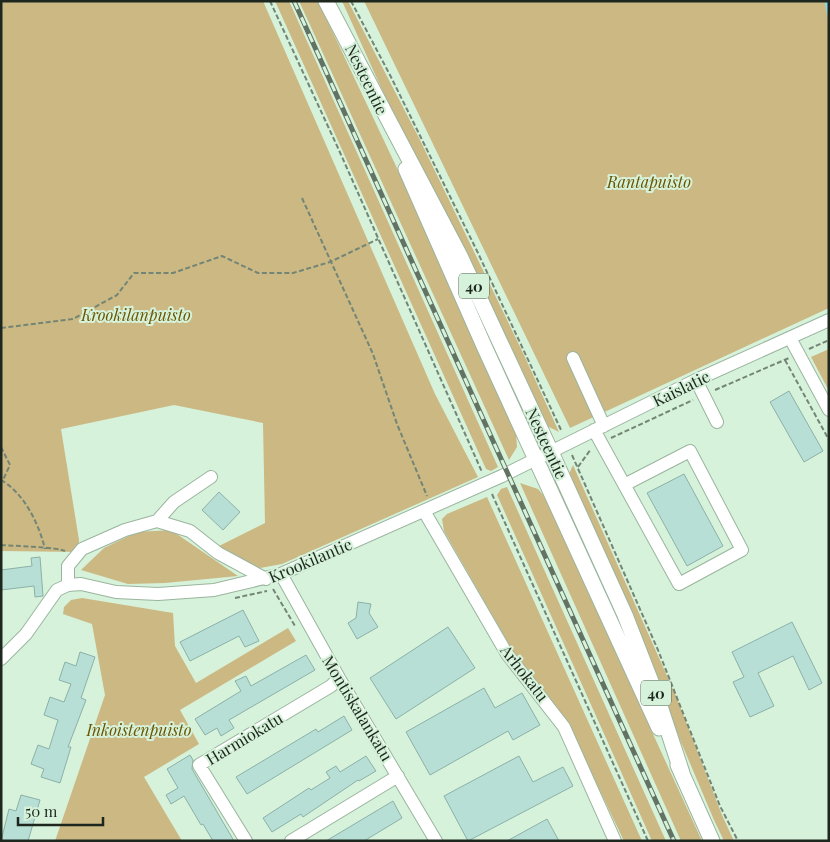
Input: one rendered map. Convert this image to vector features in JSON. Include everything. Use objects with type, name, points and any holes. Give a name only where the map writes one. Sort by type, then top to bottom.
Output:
[{"type":"main road","name":"Nesteentie","points":[[326,1],[388,123],[428,193],[460,256],[551,452],[625,616],[657,697],[682,773]]},
{"type":"main road","name":"Nesteentie","points":[[332,1],[345,36]]},
{"type":"main road","name":"Nesteentie","points":[[388,123],[417,198],[648,706],[682,773],[712,841]]},
{"type":"street","name":"Kaislatie","points":[[536,460],[696,380],[829,320]]},
{"type":"street","points":[[790,338],[829,410]]},
{"type":"street","points":[[573,358],[599,428],[626,484],[680,584],[742,550],[690,451],[626,484]]},
{"type":"street","points":[[696,380],[717,422]]},
{"type":"street","name":"Krookilantie","points":[[68,585],[81,584],[116,592],[158,594],[214,590],[266,579],[536,460]]},
{"type":"street","points":[[1,659],[26,634],[57,590],[68,585],[68,566],[82,550],[125,530],[157,521],[174,502],[211,477]]},
{"type":"street","name":"Arhokatu","points":[[428,509],[507,654],[564,726],[615,841]]},
{"type":"street","points":[[157,521],[190,531],[218,553],[266,579]]},
{"type":"street","name":"Montiskalankatu","points":[[281,574],[339,678],[436,841]]},
{"type":"street","name":"Harmiokatu","points":[[246,841],[199,765],[331,686],[339,678]]},
{"type":"street","points":[[291,841],[398,776]]},
{"type":"path","points":[[270,1],[648,841]]},
{"type":"path","points":[[351,1],[392,77],[478,252],[567,444],[658,650],[720,806],[738,841]]},
{"type":"path","points":[[302,198],[373,354],[428,509]]},
{"type":"path","points":[[1,328],[73,319],[117,295],[134,273],[173,273],[222,256],[258,273],[294,273],[330,262],[378,239]]},
{"type":"path","points":[[785,360],[829,440]]},
{"type":"path","points":[[1,447],[10,465],[2,480],[23,501],[40,529],[46,549]]},
{"type":"path","points":[[1,546],[58,548],[65,551],[68,555],[68,566]]},
{"type":"green space","name":"Krookilanpuisto","points":[[1,1],[263,1],[435,394],[478,477],[282,564],[260,568],[217,547],[265,523],[263,423],[174,405],[61,429],[79,540],[78,552],[1,551]]},
{"type":"green space","points":[[275,1],[289,1],[498,467],[491,471],[486,469]]},
{"type":"green space","points":[[299,1],[318,1],[413,202],[516,433],[517,447],[509,460]]},
{"type":"green space","points":[[342,1],[348,1],[419,138],[524,355],[559,432],[545,425],[406,143]]},
{"type":"green space","name":"Rantapuisto","points":[[364,1],[829,1],[829,308],[570,428]]},
{"type":"green space","points":[[829,349],[829,391],[811,357]]},
{"type":"green space","points":[[573,465],[676,696],[734,841],[724,841],[714,820],[570,480],[569,474]]},
{"type":"green space","points":[[520,483],[538,489],[544,496],[702,841],[681,841]]},
{"type":"green space","points":[[507,487],[666,841],[652,841],[497,495],[501,489]]},
{"type":"green space","points":[[487,497],[642,841],[624,841],[566,720],[516,657],[444,531],[442,519],[447,514]]},
{"type":"green space","points":[[171,530],[238,576],[165,583],[128,584],[81,570],[104,548],[137,532]]},
{"type":"green space","name":"Inkoistenpuisto","points":[[82,598],[173,613],[175,646],[196,683],[288,628],[296,641],[180,710],[199,744],[144,777],[182,841],[55,841],[105,695],[92,624],[63,614],[64,607],[71,600]]},
{"type":"building","points":[[789,391],[823,451],[804,462],[770,402]]},
{"type":"building","points":[[684,474],[723,546],[687,566],[647,493]]},
{"type":"building","points":[[219,492],[240,512],[223,530],[202,510]]},
{"type":"building","points":[[40,557],[43,596],[35,597],[34,586],[1,590],[1,570],[32,566],[31,558]]},
{"type":"building","points":[[358,602],[371,604],[369,613],[378,627],[357,639],[348,623],[356,618]]},
{"type":"building","points":[[243,610],[259,641],[245,647],[239,636],[190,661],[180,642]]},
{"type":"building","points":[[792,622],[822,683],[809,690],[793,656],[758,673],[774,706],[750,717],[733,682],[744,677],[732,652]]},
{"type":"building","points":[[448,627],[475,668],[396,719],[370,678]]},
{"type":"building","points":[[80,652],[95,657],[81,698],[86,700],[68,747],[71,747],[60,783],[41,777],[44,769],[31,764],[38,745],[49,749],[58,720],[44,715],[50,697],[64,702],[71,684],[59,680],[65,662],[76,666]]},
{"type":"building","points":[[306,655],[315,670],[229,720],[234,728],[221,736],[217,728],[205,735],[195,719],[241,691],[235,681],[246,676],[251,686]]},
{"type":"building","points":[[484,688],[495,708],[522,693],[540,725],[513,740],[508,731],[430,775],[406,732]]},
{"type":"building","points":[[344,716],[352,730],[247,794],[236,777],[316,729],[318,732]]},
{"type":"building","points":[[190,755],[193,760],[192,769],[234,841],[213,841],[184,796],[171,804],[166,795],[178,788],[167,769]]},
{"type":"building","points":[[366,756],[376,771],[358,780],[303,817],[301,814],[272,832],[263,818],[309,788],[311,790],[330,778],[326,772],[336,766],[340,772]]},
{"type":"building","points":[[519,756],[533,782],[563,767],[573,786],[468,841],[444,796]]},
{"type":"building","points":[[21,795],[40,800],[28,841],[1,841],[9,809],[16,811]]},
{"type":"building","points":[[393,801],[402,818],[364,841],[326,841]]},
{"type":"building","points":[[547,819],[559,841],[507,841]]},
{"type":"waterway","points":[[826,1],[829,17]]},
{"type":"railway","points":[[294,1],[674,841]]}]
